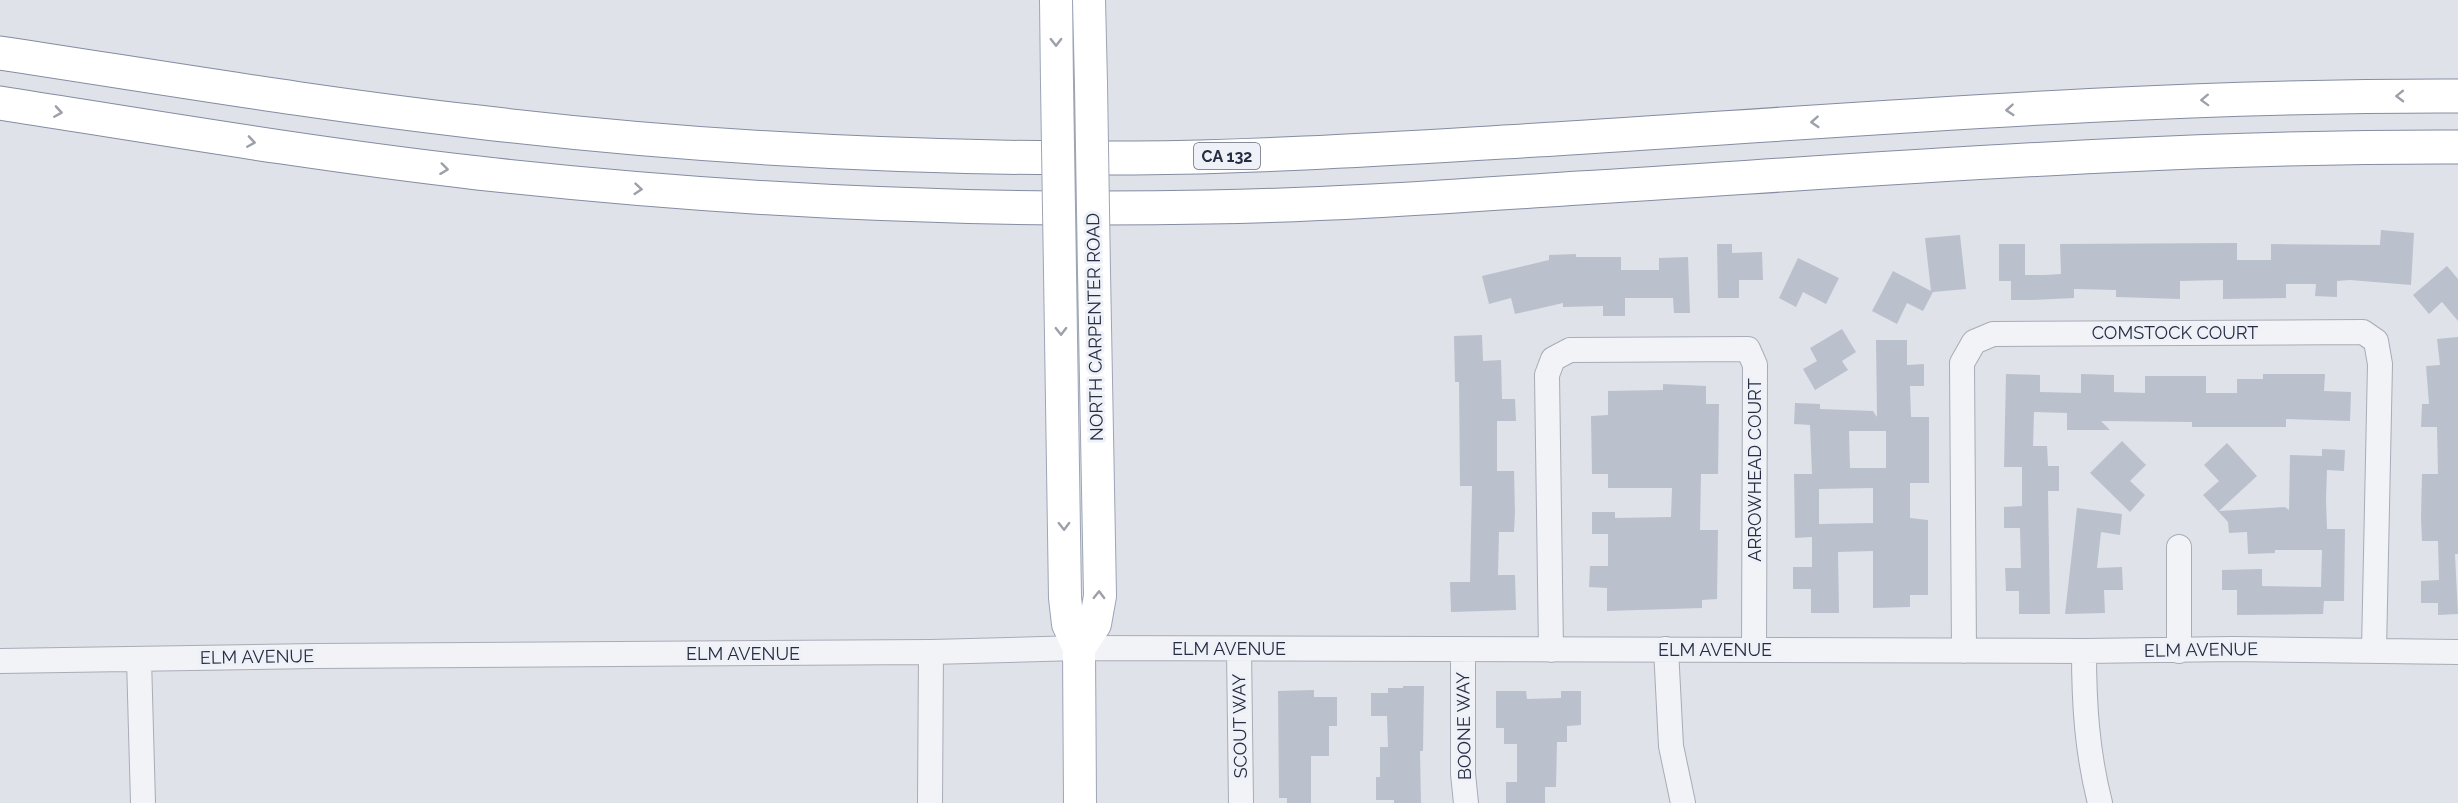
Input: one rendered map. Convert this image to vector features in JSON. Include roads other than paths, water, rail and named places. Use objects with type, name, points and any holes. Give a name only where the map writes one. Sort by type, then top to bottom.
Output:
[{"type":"highway","name":"CA 132","points":[[0,52],[336,104],[552,130],[749,147],[988,157],[1134,158],[1278,155],[2121,104],[2275,98],[2458,96]]},
{"type":"highway","points":[[0,103],[477,173],[622,188],[768,199],[988,208],[1207,207],[1351,203],[2114,155],[2278,149],[2458,147]]},
{"type":"main road","name":"NORTH CARPENTER ROAD","points":[[1056,0],[1065,605],[1068,624],[1079,648],[1080,803]]},
{"type":"main road","name":"NORTH CARPENTER ROAD","points":[[1079,648],[1095,624],[1100,596],[1089,0]]},
{"type":"street","name":"COMSTOCK COURT","points":[[1964,651],[1962,363],[1974,342],[1993,334],[2351,332],[2363,332],[2376,341],[2380,364],[2374,650]]},
{"type":"street","name":"ARROWHEAD COURT","points":[[1551,650],[1547,375],[1553,359],[1569,350],[1748,349],[1755,365],[1754,650]]},
{"type":"street","points":[[2179,547],[2179,651]]},
{"type":"street","name":"ELM AVENUE","points":[[0,661],[932,652],[1079,648],[1964,651],[2233,649],[2458,652]]},
{"type":"street","name":"SCOUT WAY","points":[[1239,649],[1241,803]]},
{"type":"street","name":"BOONE WAY","points":[[1463,649],[1463,774],[1466,803]]},
{"type":"street","points":[[1666,649],[1671,746],[1683,803]]},
{"type":"street","points":[[2084,651],[2084,714],[2091,765],[2100,803]]},
{"type":"street","points":[[930,803],[932,652]]},
{"type":"street","points":[[139,659],[143,803]]}]
